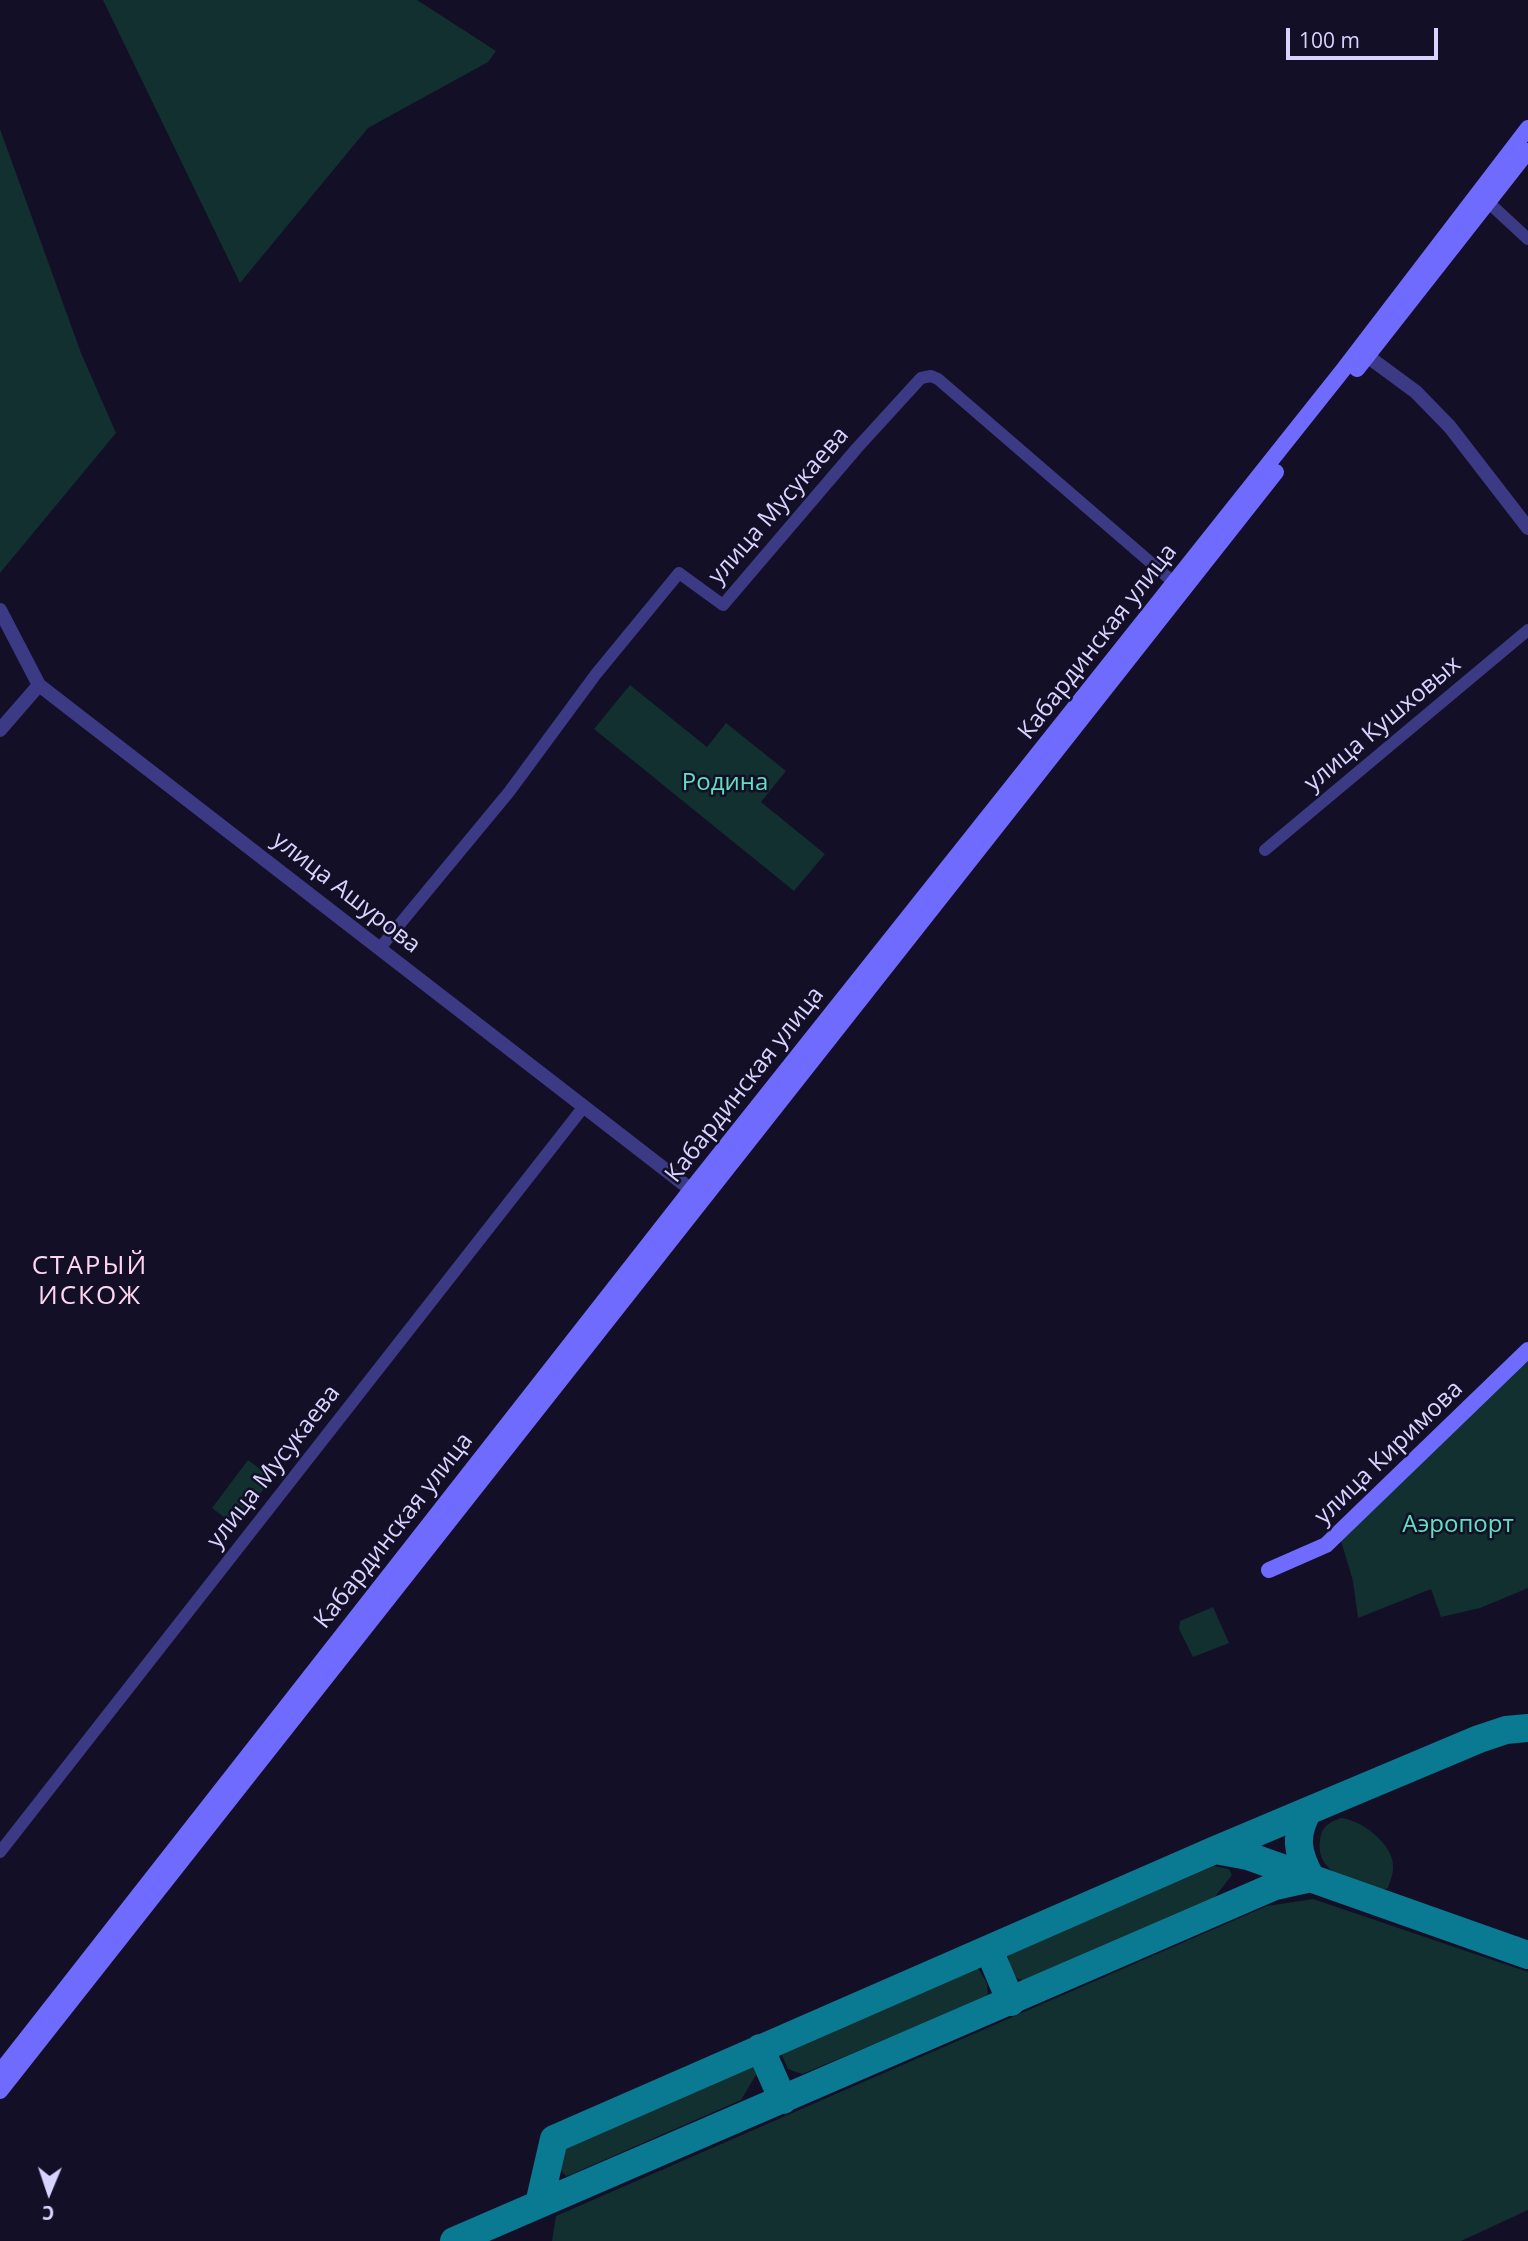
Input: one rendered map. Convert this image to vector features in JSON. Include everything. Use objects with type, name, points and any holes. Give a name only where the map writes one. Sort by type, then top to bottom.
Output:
[{"type":"main road","name":"Кабардинская улица","points":[[1363,353],[1528,128]]},
{"type":"main road","name":"Кабардинская улица","points":[[0,2091],[5,2069],[1363,353],[1489,203],[1528,151]]},
{"type":"main road","name":"улица Киримова","points":[[1269,1570],[1326,1545],[1528,1350]]},
{"type":"street","points":[[1489,203],[1528,239]]},
{"type":"street","points":[[1363,353],[1416,392],[1450,427],[1528,528]]},
{"type":"street","name":"улица Мусукаева","points":[[380,948],[509,792],[596,674],[679,573],[723,605],[920,378],[931,376],[938,379],[1179,586]]},
{"type":"street","name":"улица Ашурова","points":[[0,610],[38,685],[697,1194]]},
{"type":"street","name":"улица Кушховых","points":[[1265,850],[1528,630]]},
{"type":"street","points":[[0,730],[38,685]]},
{"type":"street","name":"улица Мусукаева","points":[[0,1852],[583,1108]]},
{"type":"green space","points":[[103,0],[417,0],[496,51],[488,62],[368,128],[240,283]]},
{"type":"green space","points":[[0,129],[81,353],[116,433],[0,573]]},
{"type":"green space","name":"Родина","points":[[630,685],[707,747],[726,723],[786,771],[761,802],[825,854],[794,891],[594,729]]},
{"type":"green space","name":"Аэропорт","points":[[1528,1361],[1528,1588],[1480,1608],[1441,1617],[1431,1589],[1358,1618],[1353,1581],[1341,1541]]},
{"type":"green space","points":[[248,1460],[272,1478],[236,1526],[212,1508]]},
{"type":"green space","points":[[1213,1607],[1229,1643],[1193,1657],[1179,1629],[1180,1621]]},
{"type":"green space","points":[[1341,1818],[1366,1828],[1387,1849],[1393,1868],[1388,1888],[1380,1891],[1348,1880],[1330,1869],[1324,1861],[1320,1852],[1322,1831],[1329,1823]]},
{"type":"green space","points":[[1214,1866],[1229,1869],[1232,1875],[1214,1898],[1199,1907],[1024,1981],[1010,1975],[1008,1955]]},
{"type":"green space","points":[[1313,1899],[1528,1972],[1528,2210],[1461,2241],[552,2241],[556,2216],[1267,1906]]},
{"type":"green space","points":[[978,1968],[987,1983],[988,1997],[802,2074],[788,2069],[781,2053]]},
{"type":"green space","points":[[754,2064],[756,2075],[741,2100],[572,2174],[566,2176],[563,2173],[560,2162],[566,2146]]},
{"type":"taxiway","points":[[539,2204],[554,2139],[1215,1850],[1479,1739],[1506,1730],[1528,1728]]},
{"type":"taxiway","points":[[1308,1811],[1301,1828],[1299,1844],[1311,1878]]},
{"type":"taxiway","points":[[1215,1850],[1248,1856],[1528,1955]]},
{"type":"taxiway","points":[[454,2241],[1275,1886],[1311,1878]]},
{"type":"taxiway","points":[[989,1950],[1011,2002]]},
{"type":"taxiway","points":[[760,2048],[783,2100]]},
{"type":"district","name":"СТАРЫЙ ИСКОЖ","points":[[90,1282]]}]
